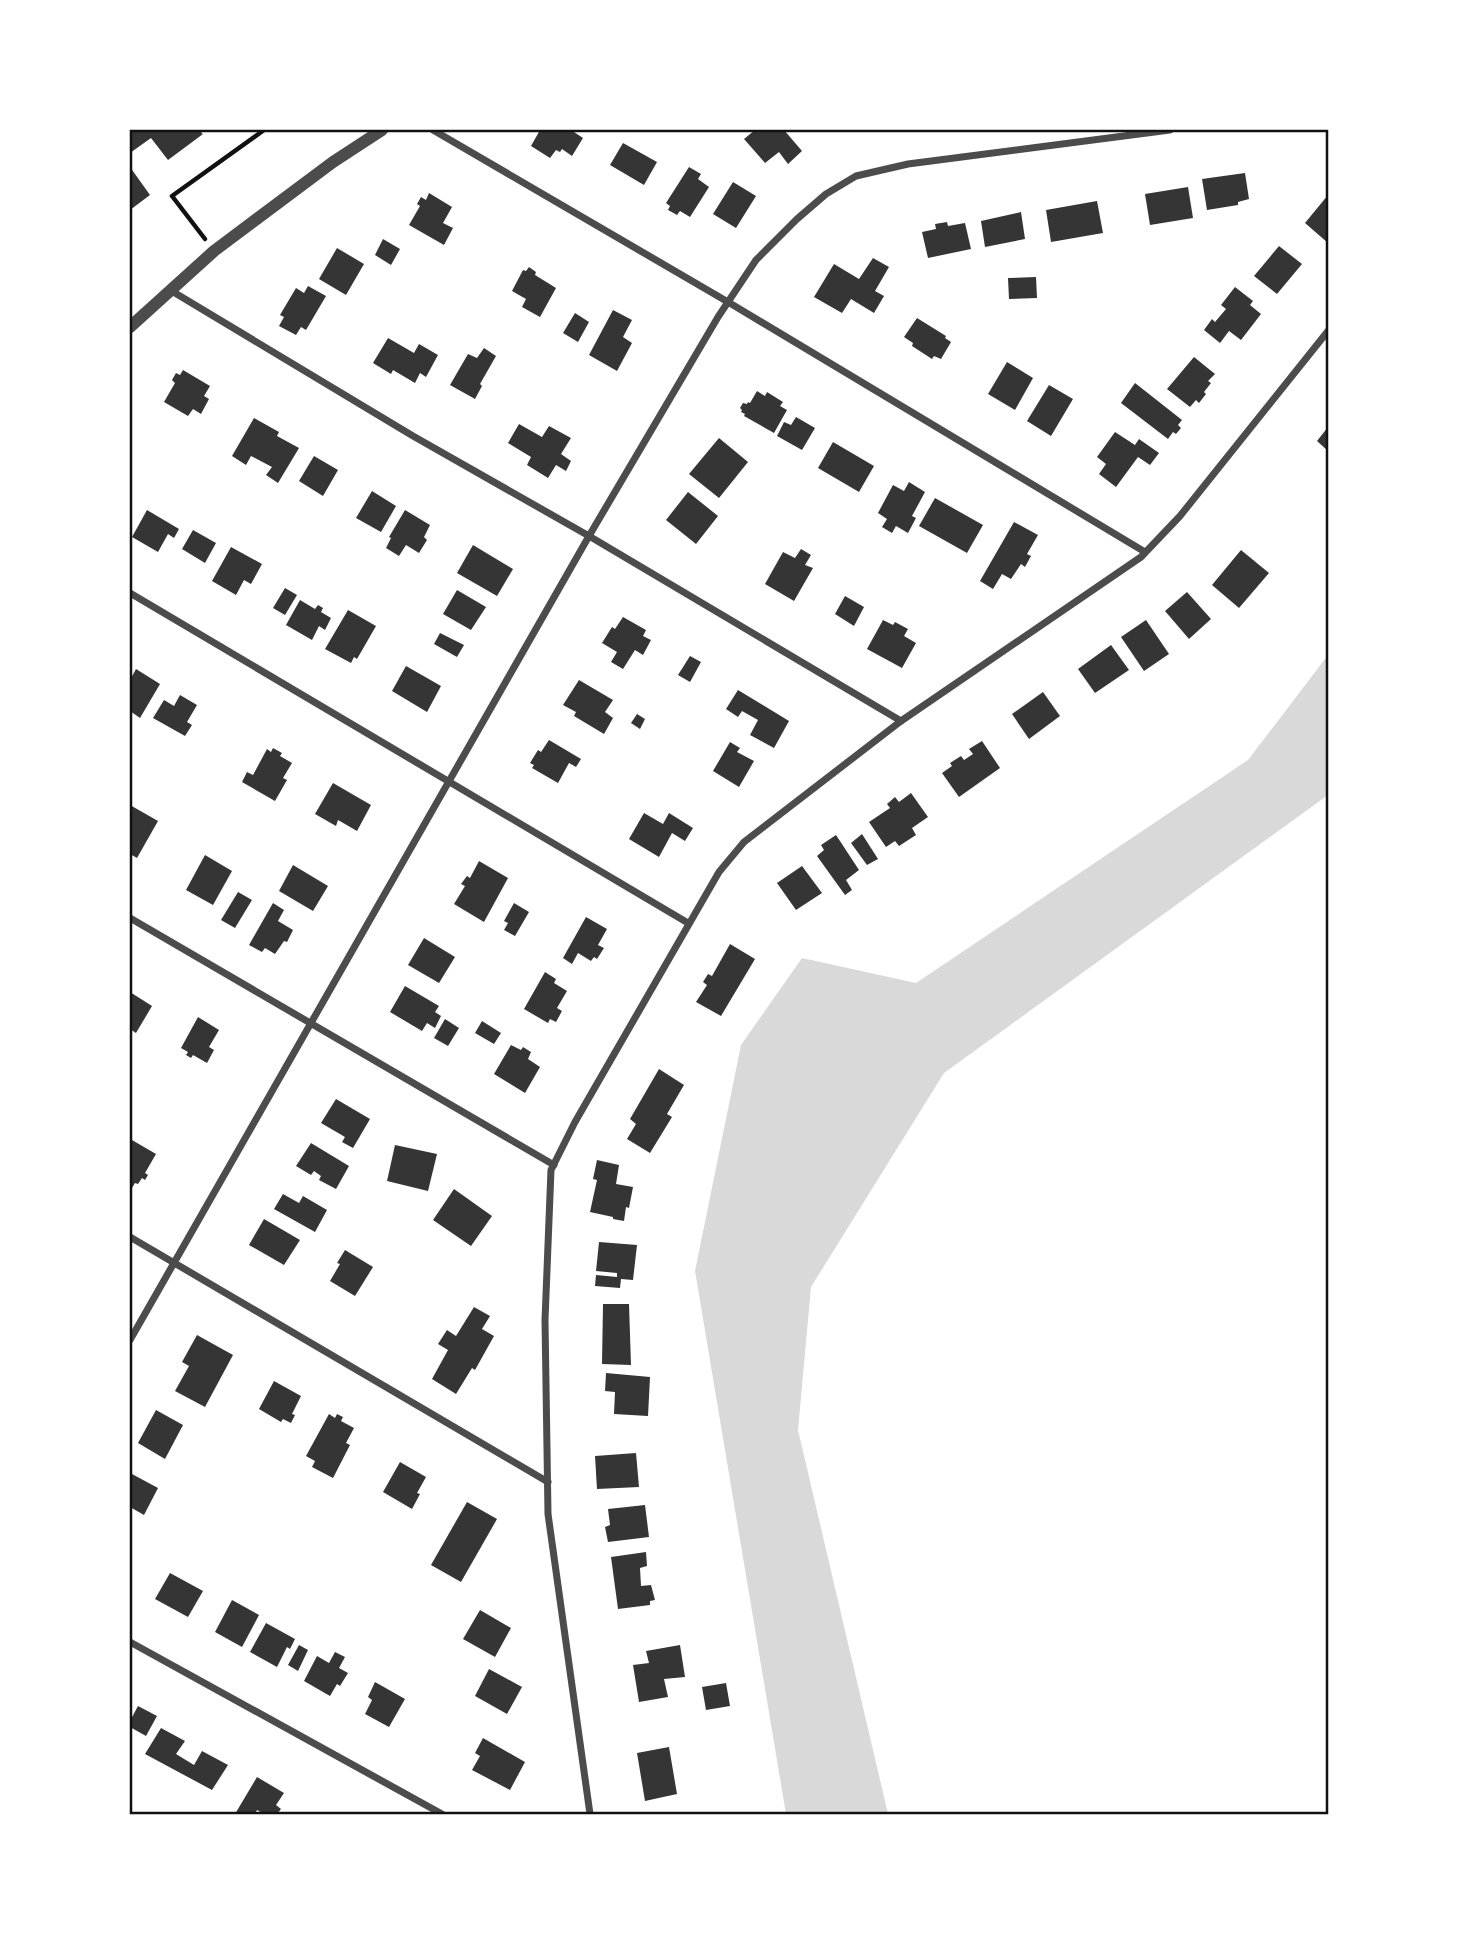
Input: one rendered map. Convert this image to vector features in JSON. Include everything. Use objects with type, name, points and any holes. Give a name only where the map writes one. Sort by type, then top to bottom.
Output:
[{"type":"street","points":[[130,327],[214,251],[333,162],[382,130]]},
{"type":"street","points":[[433,130],[729,302],[1146,552]]},
{"type":"street","points":[[130,1340],[589,536],[756,260],[826,194],[856,176],[908,164],[1170,130]]},
{"type":"street","points":[[170,290],[413,436],[589,536],[901,721]]},
{"type":"street","points":[[590,1815],[548,1514],[545,1320],[551,1170],[575,1122],[688,923],[719,872],[744,842],[901,721],[1146,552],[1180,516],[1328,331]]},
{"type":"street","points":[[130,593],[688,923]]},
{"type":"street","points":[[130,918],[554,1165]]},
{"type":"street","points":[[130,1237],[548,1482]]},
{"type":"street","points":[[130,1642],[442,1815]]},
{"type":"path","points":[[214,251],[172,196],[264,130]]},
{"type":"shaded area","points":[[1328,655],[1328,795],[944,1073],[811,1287],[798,1430],[888,1814],[786,1814],[695,1271],[741,1045],[802,958],[916,983],[1248,760]]},
{"type":"building","points":[[130,130],[205,130],[168,160],[151,138],[130,153]]},
{"type":"building","points":[[540,130],[575,130],[574,132],[583,138],[572,156],[562,149],[560,152],[556,150],[550,158],[531,146]]},
{"type":"building","points":[[755,130],[784,130],[802,151],[788,164],[779,152],[765,163],[744,139]]},
{"type":"building","points":[[623,143],[657,162],[644,185],[610,165]]},
{"type":"building","points":[[130,167],[150,195],[130,210]]},
{"type":"building","points":[[689,167],[701,174],[698,179],[709,187],[690,217],[680,211],[677,215],[668,210],[670,206],[666,203]]},
{"type":"building","points":[[1245,173],[1249,199],[1238,202],[1238,205],[1207,210],[1202,179]]},
{"type":"building","points":[[733,182],[756,196],[736,228],[713,214]]},
{"type":"building","points":[[1188,187],[1193,218],[1150,225],[1145,194]]},
{"type":"building","points":[[429,193],[452,207],[443,223],[453,228],[444,245],[409,225],[420,206],[417,204],[421,197],[426,200]]},
{"type":"building","points":[[1328,195],[1328,243],[1305,223]]},
{"type":"building","points":[[1097,201],[1103,233],[1051,242],[1046,210]]},
{"type":"building","points":[[1021,212],[1025,239],[985,247],[981,221]]},
{"type":"building","points":[[947,222],[948,226],[965,223],[971,249],[928,258],[922,232],[936,229],[935,224]]},
{"type":"building","points":[[383,239],[400,249],[391,265],[375,255]]},
{"type":"building","points":[[1279,246],[1302,264],[1277,294],[1254,276]]},
{"type":"building","points":[[337,248],[364,264],[346,295],[319,279]]},
{"type":"building","points":[[873,258],[889,267],[875,291],[884,296],[874,313],[851,299],[842,313],[814,297],[834,264],[859,279]]},
{"type":"building","points":[[529,267],[536,272],[535,275],[556,288],[540,317],[522,307],[526,299],[512,291],[523,270],[526,271]]},
{"type":"building","points":[[1036,277],[1037,298],[1009,299],[1008,278]]},
{"type":"building","points":[[308,286],[326,296],[306,330],[301,327],[296,335],[279,326],[284,317],[280,315],[296,288],[304,293]]},
{"type":"building","points":[[1235,287],[1253,301],[1250,305],[1261,314],[1241,340],[1229,331],[1220,343],[1204,330],[1212,319],[1215,322],[1226,309],[1221,305]]},
{"type":"building","points":[[613,310],[632,320],[623,337],[632,343],[617,371],[589,355]]},
{"type":"building","points":[[575,313],[589,322],[578,342],[563,333]]},
{"type":"building","points":[[917,318],[951,342],[941,359],[934,356],[932,359],[912,346],[913,343],[904,337]]},
{"type":"building","points":[[388,338],[414,353],[419,344],[438,355],[426,377],[420,373],[415,383],[393,370],[391,374],[373,363]]},
{"type":"building","points":[[484,348],[496,356],[475,399],[450,385],[468,354],[477,358]]},
{"type":"building","points":[[1194,357],[1215,374],[1208,381],[1211,383],[1204,392],[1206,394],[1199,403],[1196,400],[1190,407],[1167,389]]},
{"type":"building","points":[[1007,362],[1033,378],[1015,410],[988,394]]},
{"type":"building","points":[[183,370],[210,386],[204,396],[209,399],[201,414],[193,409],[188,416],[164,402],[175,383],[172,380],[176,373],[180,375]]},
{"type":"building","points":[[1135,383],[1182,420],[1178,425],[1181,428],[1176,434],[1173,432],[1168,439],[1121,403]]},
{"type":"building","points":[[1049,385],[1073,399],[1051,436],[1027,421]]},
{"type":"building","points":[[757,391],[765,396],[767,392],[783,402],[780,406],[787,410],[774,433],[741,412],[743,403],[750,403]]},
{"type":"building","points":[[796,417],[815,428],[802,450],[777,436],[784,422],[791,425]]},
{"type":"building","points":[[254,418],[279,432],[277,436],[299,448],[278,483],[266,475],[272,467],[251,456],[246,465],[232,456]]},
{"type":"building","points":[[519,424],[542,437],[549,426],[571,438],[561,454],[571,461],[566,471],[556,465],[548,478],[527,465],[531,457],[508,443]]},
{"type":"building","points":[[1328,427],[1328,451],[1317,441]]},
{"type":"building","points":[[1115,432],[1135,445],[1139,439],[1159,453],[1150,465],[1138,457],[1116,487],[1099,474],[1106,464],[1097,457]]},
{"type":"building","points":[[719,438],[748,462],[719,498],[689,474]]},
{"type":"building","points":[[833,442],[874,466],[859,492],[818,468]]},
{"type":"building","points":[[314,456],[338,470],[323,496],[299,481]]},
{"type":"building","points":[[909,482],[925,492],[912,516],[916,518],[908,533],[896,526],[892,533],[882,527],[887,519],[878,513],[893,485],[904,491]]},
{"type":"building","points":[[372,491],[396,506],[381,532],[356,518]]},
{"type":"building","points":[[688,492],[718,516],[696,544],[666,520]]},
{"type":"building","points":[[935,498],[983,525],[967,553],[919,526]]},
{"type":"building","points":[[147,510],[179,529],[174,538],[168,534],[158,552],[132,537]]},
{"type":"building","points":[[405,510],[430,525],[424,537],[427,540],[419,553],[406,545],[399,556],[386,548],[391,538],[389,537]]},
{"type":"building","points":[[1014,522],[1038,535],[1027,554],[1031,556],[1025,567],[1021,564],[1011,579],[1002,574],[993,589],[980,581]]},
{"type":"building","points":[[193,530],[216,543],[205,563],[182,549]]},
{"type":"building","points":[[473,545],[513,569],[497,596],[457,573]]},
{"type":"building","points":[[231,547],[262,564],[251,584],[244,580],[236,595],[212,581]]},
{"type":"building","points":[[801,549],[811,555],[805,565],[813,568],[794,601],[765,584],[783,552],[795,558]]},
{"type":"building","points":[[1241,550],[1269,573],[1239,608],[1212,585]]},
{"type":"building","points":[[285,588],[297,595],[285,615],[273,608]]},
{"type":"building","points":[[457,590],[486,607],[471,630],[443,614]]},
{"type":"building","points":[[1187,592],[1211,619],[1189,639],[1165,611]]},
{"type":"building","points":[[845,596],[864,607],[854,626],[835,614]]},
{"type":"building","points":[[300,600],[315,609],[318,605],[323,608],[321,612],[331,618],[325,630],[319,626],[312,640],[286,625]]},
{"type":"building","points":[[348,610],[376,626],[357,659],[354,657],[351,663],[325,649]]},
{"type":"building","points":[[623,617],[646,630],[643,636],[651,640],[643,655],[635,650],[623,669],[611,662],[617,652],[602,643],[612,627],[615,629]]},
{"type":"building","points":[[883,620],[893,625],[895,622],[908,629],[904,636],[916,643],[902,668],[867,649]]},
{"type":"building","points":[[1146,620],[1169,654],[1144,671],[1121,637]]},
{"type":"building","points":[[440,633],[464,645],[457,657],[434,644]]},
{"type":"building","points":[[1111,645],[1129,670],[1095,693],[1078,669]]},
{"type":"building","points":[[690,656],[701,662],[690,682],[678,675]]},
{"type":"building","points":[[406,666],[441,686],[427,712],[392,691]]},
{"type":"building","points":[[136,669],[160,684],[140,718],[130,711],[130,680]]},
{"type":"building","points":[[579,680],[613,700],[605,712],[613,718],[604,734],[574,716],[576,712],[563,705]]},
{"type":"building","points":[[738,690],[789,721],[774,748],[750,735],[758,720],[742,711],[738,717],[726,709]]},
{"type":"building","points":[[1043,692],[1060,716],[1029,739],[1012,714]]},
{"type":"building","points":[[180,695],[197,705],[187,722],[192,725],[185,736],[153,718],[164,700],[174,706]]},
{"type":"building","points":[[637,714],[645,719],[640,729],[631,723]]},
{"type":"building","points":[[549,740],[581,759],[576,767],[569,763],[558,783],[532,768],[534,765],[530,763],[538,750],[541,752]]},
{"type":"building","points":[[982,741],[1000,768],[959,797],[942,773],[952,766],[950,763],[961,756],[964,760],[973,754],[969,749]]},
{"type":"building","points":[[730,742],[740,748],[737,752],[754,761],[739,787],[713,771]]},
{"type":"building","points":[[273,748],[292,763],[283,778],[287,780],[275,801],[242,782],[247,772],[253,775],[267,749],[271,752]]},
{"type":"building","points":[[333,783],[371,805],[357,831],[338,820],[336,826],[315,814]]},
{"type":"building","points":[[911,793],[928,817],[912,828],[916,835],[899,846],[895,841],[886,847],[869,822],[890,808],[887,804],[895,797],[899,802]]},
{"type":"building","points":[[130,805],[158,821],[137,858],[130,854]]},
{"type":"building","points":[[644,813],[663,824],[669,813],[693,828],[685,841],[672,833],[659,857],[629,839]]},
{"type":"building","points":[[862,834],[878,859],[867,865],[851,843]]},
{"type":"building","points":[[836,835],[859,870],[846,880],[852,890],[845,895],[817,856],[824,850],[821,845]]},
{"type":"building","points":[[205,855],[232,871],[213,905],[186,890]]},
{"type":"building","points":[[479,861],[508,878],[484,922],[454,904],[465,886],[461,884],[467,876],[470,878]]},
{"type":"building","points":[[293,865],[328,886],[313,911],[279,891]]},
{"type":"building","points":[[802,866],[822,893],[796,910],[777,883]]},
{"type":"building","points":[[238,892],[252,900],[235,928],[221,920]]},
{"type":"building","points":[[273,903],[284,910],[278,921],[293,930],[287,942],[284,941],[275,954],[265,948],[262,952],[249,945]]},
{"type":"building","points":[[514,903],[529,912],[515,936],[504,930],[508,923],[504,921]]},
{"type":"building","points":[[586,917],[607,929],[598,945],[604,948],[597,959],[594,957],[591,961],[578,953],[572,964],[563,958]]},
{"type":"building","points":[[424,938],[455,957],[439,983],[408,965]]},
{"type":"building","points":[[730,944],[755,959],[721,1016],[696,1002],[707,985],[703,982],[708,974],[712,976]]},
{"type":"building","points":[[545,972],[556,979],[554,983],[567,991],[557,1008],[562,1011],[556,1022],[550,1019],[548,1023],[524,1009]]},
{"type":"building","points":[[405,986],[439,1006],[435,1012],[441,1016],[435,1028],[427,1023],[422,1031],[390,1012]]},
{"type":"building","points":[[130,992],[152,1006],[136,1033],[130,1029]]},
{"type":"building","points":[[198,1017],[219,1030],[209,1047],[214,1050],[207,1063],[193,1055],[191,1058],[186,1055],[188,1052],[181,1048]]},
{"type":"building","points":[[445,1019],[459,1028],[448,1046],[434,1038]]},
{"type":"building","points":[[482,1021],[501,1033],[494,1044],[475,1033]]},
{"type":"building","points":[[511,1045],[531,1052],[528,1059],[540,1067],[525,1093],[494,1074]]},
{"type":"building","points":[[659,1069],[684,1085],[667,1114],[672,1117],[650,1153],[627,1139],[636,1124],[630,1119]]},
{"type":"building","points":[[336,1099],[370,1119],[353,1148],[342,1142],[345,1137],[321,1123]]},
{"type":"building","points":[[132,1140],[156,1154],[145,1173],[148,1175],[145,1180],[142,1178],[132,1188],[130,1144]]},
{"type":"building","points":[[311,1143],[349,1166],[336,1189],[319,1180],[321,1176],[314,1171],[311,1175],[296,1166]]},
{"type":"building","points":[[395,1145],[437,1154],[428,1191],[387,1181]]},
{"type":"building","points":[[597,1160],[619,1165],[616,1184],[633,1187],[624,1221],[590,1212],[597,1180],[593,1179]]},
{"type":"building","points":[[454,1189],[492,1216],[471,1246],[433,1220]]},
{"type":"building","points":[[283,1194],[299,1203],[303,1196],[327,1210],[315,1232],[274,1209]]},
{"type":"building","points":[[264,1219],[300,1240],[284,1265],[249,1245]]},
{"type":"building","points":[[599,1242],[637,1245],[633,1280],[621,1279],[620,1288],[595,1286],[596,1275],[617,1277],[617,1273],[596,1271]]},
{"type":"building","points":[[345,1250],[373,1267],[355,1296],[330,1281]]},
{"type":"building","points":[[603,1304],[629,1304],[631,1365],[602,1364]]},
{"type":"building","points":[[474,1307],[490,1316],[482,1329],[494,1336],[475,1370],[472,1368],[456,1394],[432,1379],[448,1350],[438,1344],[447,1330],[456,1336]]},
{"type":"building","points":[[197,1335],[233,1355],[205,1407],[175,1391],[189,1366],[182,1362]]},
{"type":"building","points":[[606,1373],[650,1377],[648,1416],[614,1414],[615,1392],[605,1391]]},
{"type":"building","points":[[274,1381],[301,1396],[292,1414],[295,1415],[291,1423],[283,1419],[281,1422],[259,1409]]},
{"type":"building","points":[[156,1410],[183,1425],[165,1459],[138,1443]]},
{"type":"building","points":[[329,1414],[335,1418],[337,1414],[343,1417],[341,1421],[354,1428],[346,1443],[350,1445],[333,1478],[312,1467],[315,1461],[306,1456]]},
{"type":"building","points":[[636,1453],[639,1487],[597,1489],[595,1456]]},
{"type":"building","points":[[400,1462],[426,1477],[412,1509],[383,1492]]},
{"type":"building","points":[[132,1474],[158,1488],[144,1515],[130,1507]]},
{"type":"building","points":[[467,1502],[497,1519],[461,1582],[431,1565]]},
{"type":"building","points":[[645,1505],[649,1537],[608,1542],[605,1527],[610,1525],[608,1509]]},
{"type":"building","points":[[646,1552],[647,1566],[640,1568],[641,1586],[651,1585],[655,1600],[650,1601],[650,1605],[618,1609],[611,1557]]},
{"type":"building","points":[[170,1573],[203,1591],[188,1617],[155,1599]]},
{"type":"building","points":[[232,1600],[259,1615],[242,1647],[215,1632]]},
{"type":"building","points":[[480,1610],[511,1628],[495,1657],[463,1639]]},
{"type":"building","points":[[266,1623],[295,1639],[290,1649],[287,1647],[277,1667],[250,1652]]},
{"type":"building","points":[[299,1645],[308,1650],[298,1671],[288,1665]]},
{"type":"building","points":[[680,1645],[685,1677],[664,1679],[668,1697],[639,1702],[633,1665],[649,1663],[646,1651]]},
{"type":"building","points":[[335,1652],[345,1657],[339,1668],[348,1673],[330,1696],[304,1681],[317,1656],[329,1663]]},
{"type":"building","points":[[489,1669],[522,1687],[507,1714],[475,1696]]},
{"type":"building","points":[[375,1682],[405,1699],[389,1727],[365,1714],[372,1700],[368,1697]]},
{"type":"building","points":[[726,1683],[730,1706],[706,1710],[702,1687]]},
{"type":"building","points":[[138,1706],[157,1716],[146,1736],[130,1727],[130,1721]]},
{"type":"building","points":[[161,1728],[185,1741],[176,1754],[194,1765],[202,1751],[228,1765],[212,1790],[145,1754]]},
{"type":"building","points":[[483,1738],[525,1762],[510,1790],[472,1770],[480,1756],[475,1753]]},
{"type":"building","points":[[669,1747],[677,1794],[645,1801],[637,1753]]},
{"type":"building","points":[[257,1777],[284,1793],[276,1805],[281,1809],[277,1814],[264,1814],[257,1810],[255,1814],[235,1814]]}]
